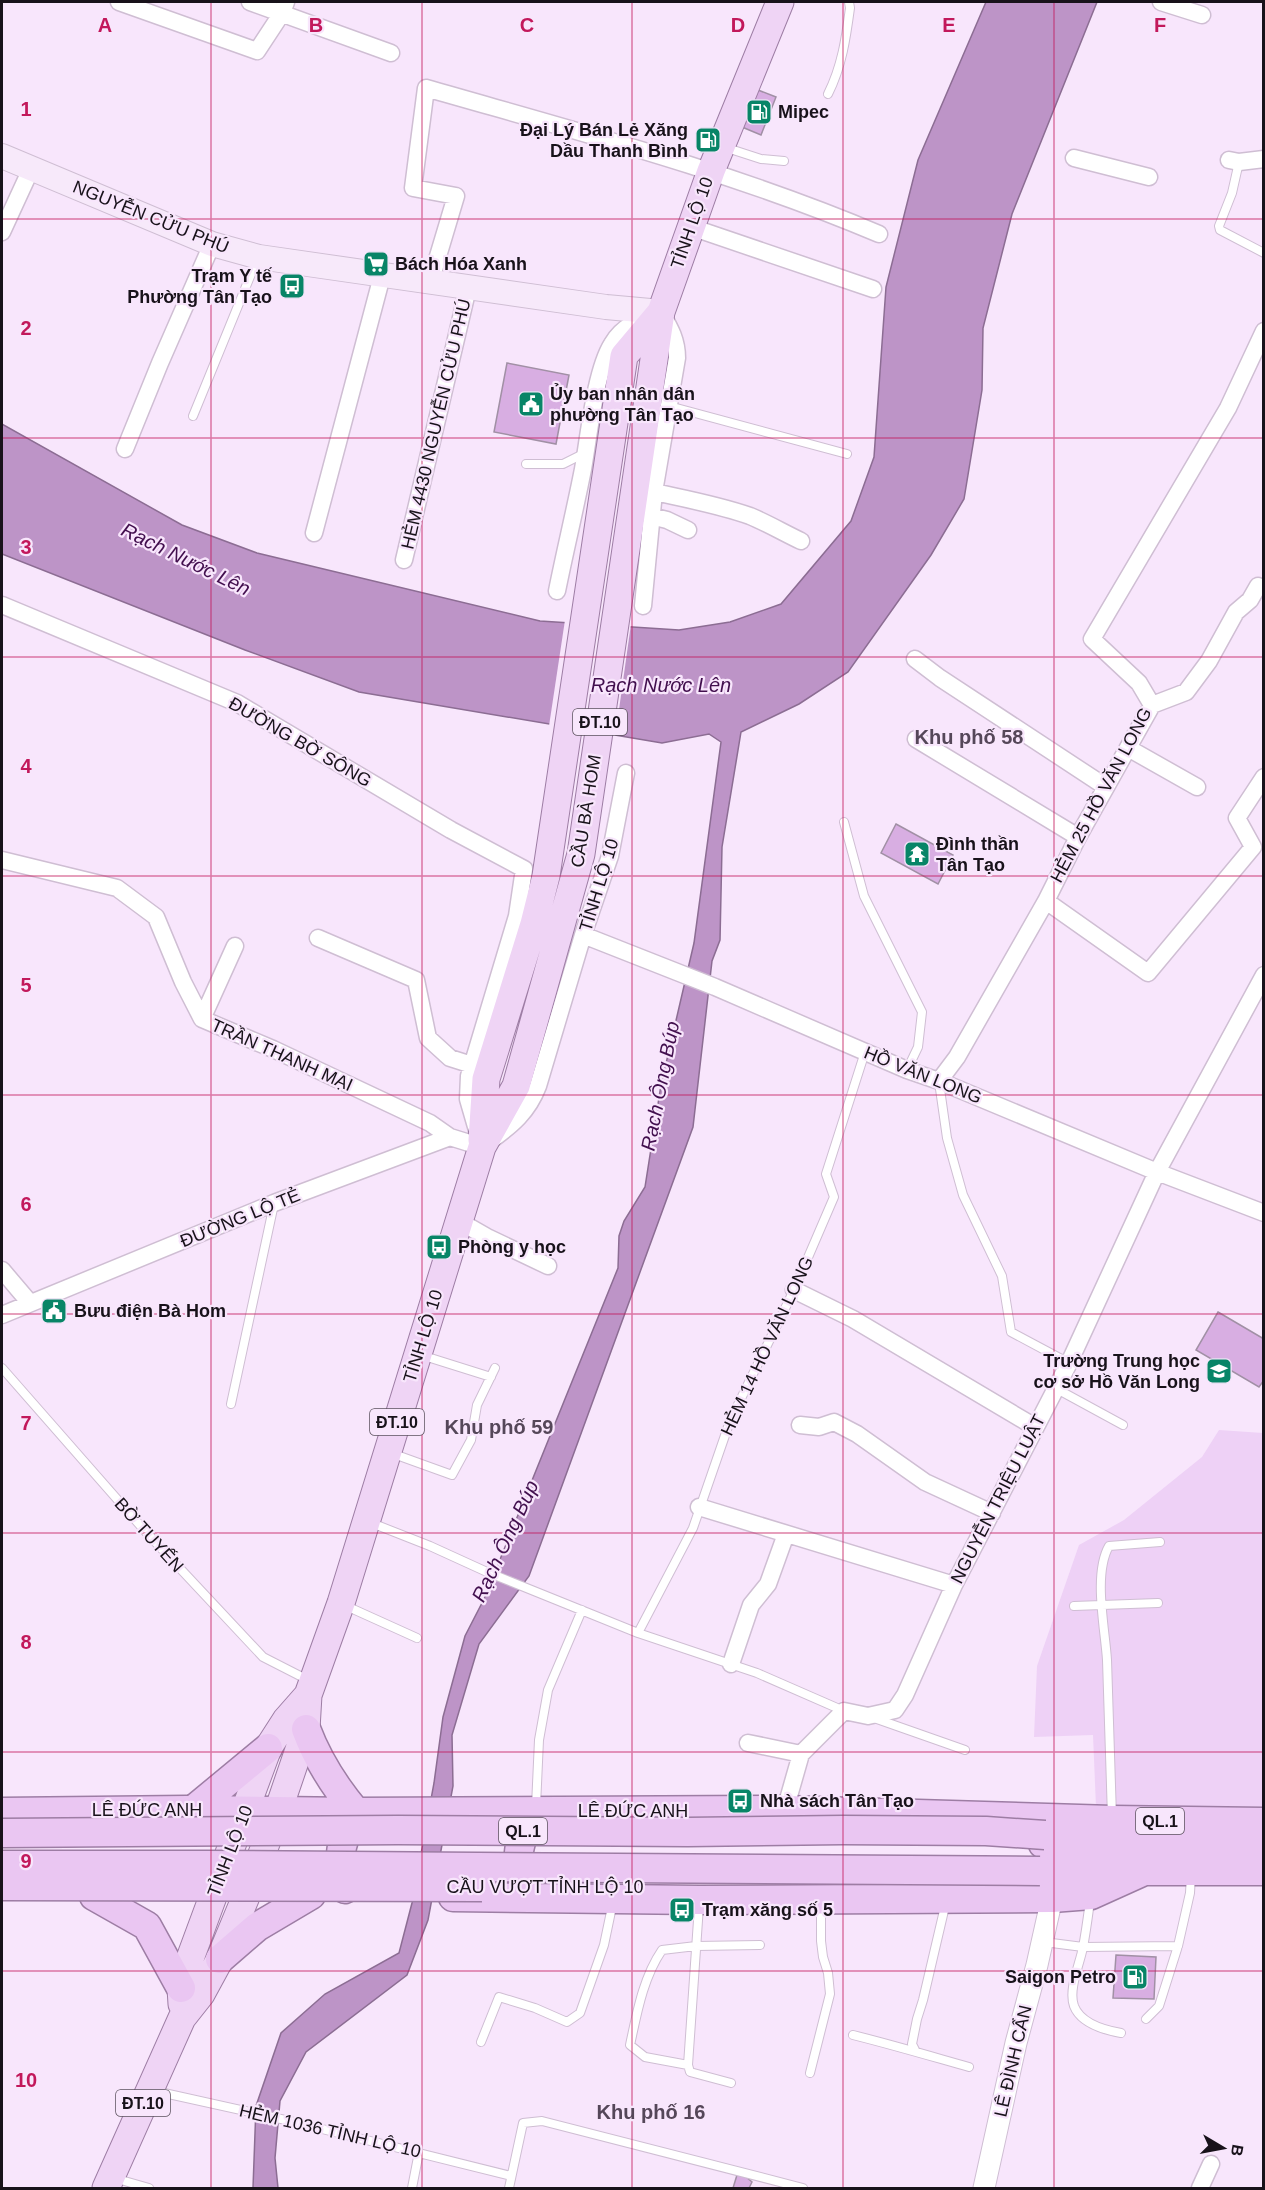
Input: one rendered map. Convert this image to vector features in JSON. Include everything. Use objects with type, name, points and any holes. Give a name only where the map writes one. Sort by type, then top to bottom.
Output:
[{"type":"highway","points":[[306,1729],[319,1761],[329,1778],[356,1812],[340,1851],[339,1862],[346,1896]]},
{"type":"highway","points":[[194,1810],[268,1748]]},
{"type":"highway","points":[[85,1810],[100,1836],[102,1847],[102,1860],[88,1896],[147,1926],[181,1988]]},
{"type":"highway","points":[[525,1898],[527,1891],[518,1863],[521,1836],[536,1810]]},
{"type":"highway","name":"LÊ ĐỨC ANH","points":[[2,1812],[785,1810],[1046,1859]]},
{"type":"highway","name":"CẦU VƯỢT TỈNH LỘ 10","points":[[2,1833],[386,1830],[986,1832],[1046,1859],[1088,1883],[1142,1872],[1191,1871]]},
{"type":"highway","name":"QL.1","points":[[1113,1832],[1260,1839]]},
{"type":"highway","name":"CẦU VƯỢT TỈNH LỘ 10","points":[[2,1886],[1046,1859],[1076,1844],[1113,1832]]},
{"type":"highway","points":[[1046,1859],[1113,1832]]},
{"type":"highway","name":"CẦU VƯỢT TỈNH LỘ 10","points":[[2,1851],[1046,1859]]},
{"type":"highway","name":"QL.1","points":[[2,1896],[247,1894],[699,1900],[946,1898],[1046,1859]]},
{"type":"highway","name":"CẦU VƯỢT TỈNH LỘ 10","points":[[2,1865],[1046,1859]]},
{"type":"highway","name":"QL.1","points":[[1191,1871],[1263,1871]]},
{"type":"highway","points":[[220,1959],[257,1928],[311,1895]]},
{"type":"main road","name":"TỈNH LỘ 10","points":[[654,352],[661,312],[711,171],[780,2]]},
{"type":"main road","name":"NGUYỄN CỬU PHÚ","points":[[2,156],[212,244],[259,257],[430,283],[606,307],[661,312]]},
{"type":"main road","name":"TỈNH LỘ 10","points":[[624,356],[661,312]]},
{"type":"main road","name":"CẦU BÀ HOM","points":[[516,1086],[581,854],[654,352]]},
{"type":"main road","name":"CẦU BÀ HOM","points":[[479,1072],[534,924],[546,876],[624,356]]},
{"type":"main road","name":"TỈNH LỘ 10","points":[[479,1072],[482,1147]]},
{"type":"main road","name":"TỈNH LỘ 10","points":[[108,2183],[182,2018],[201,1994],[220,1959],[278,1811],[306,1729],[310,1689],[341,1603],[482,1147],[516,1086]]},
{"type":"main road","name":"TỈNH LỘ 10","points":[[182,2018],[181,1988],[184,1972],[268,1748],[310,1689]]},
{"type":"street","points":[[119,2],[257,51],[284,7]]},
{"type":"street","points":[[250,2],[284,7],[391,53]]},
{"type":"street","points":[[1161,2],[1202,15]]},
{"type":"street","points":[[430,283],[456,196],[413,188],[426,88],[711,171],[828,212],[879,234]]},
{"type":"street","points":[[1074,158],[1149,177]]},
{"type":"street","points":[[1234,161],[1263,159]]},
{"type":"street","points":[[2,232],[30,169]]},
{"type":"street","points":[[691,227],[873,289]]},
{"type":"street","points":[[125,449],[159,363],[212,244]]},
{"type":"street","points":[[314,534],[382,276]]},
{"type":"street","name":"HẺM 4430 NGUYỄN CỬU PHÚ","points":[[404,560],[468,288]]},
{"type":"street","points":[[556,591],[586,453],[602,364],[622,330],[639,320],[661,312],[677,344],[675,374],[654,492],[643,606]]},
{"type":"street","name":"HẺM 25 HỒ VĂN LONG","points":[[939,1081],[957,1057],[1046,901],[1078,837],[1152,705],[1139,683],[1092,639],[1228,408],[1260,350],[1263,332]]},
{"type":"street","points":[[654,492],[705,502],[739,513],[801,541]]},
{"type":"street","points":[[651,516],[667,520],[688,530]]},
{"type":"street","points":[[1152,705],[1186,692],[1209,661],[1236,612],[1250,600],[1258,586]]},
{"type":"street","name":"ĐƯỜNG BỜ SÔNG","points":[[2,606],[237,703],[430,818],[524,869]]},
{"type":"street","points":[[915,659],[940,678],[1106,787]]},
{"type":"street","points":[[916,739],[1078,837]]},
{"type":"street","points":[[1128,748],[1197,787]]},
{"type":"street","name":"TỈNH LỘ 10","points":[[482,1147],[521,1117],[534,1097],[583,935],[614,844],[626,773]]},
{"type":"street","points":[[1046,901],[1148,973],[1253,847],[1237,818],[1263,777]]},
{"type":"street","name":"TRẦN THANH MẠI","points":[[2,860],[117,888],[156,917],[183,982],[202,1019],[273,1049],[430,1123],[450,1137]]},
{"type":"street","name":"TỈNH LỘ 10","points":[[479,1072],[517,916],[524,869]]},
{"type":"street","name":"HỒ VĂN LONG","points":[[583,935],[715,987],[907,1070],[1263,1213]]},
{"type":"street","points":[[318,938],[416,980],[428,1038],[450,1058],[479,1072]]},
{"type":"street","points":[[202,1019],[235,946]]},
{"type":"street","name":"NGUYỄN TRIỆU LUẬT","points":[[844,1711],[868,1716],[895,1710],[905,1695],[954,1585],[1069,1363],[1157,1172],[1263,975]]},
{"type":"street","points":[[450,1137],[482,1147]]},
{"type":"street","name":"ĐƯỜNG LỘ TẺ","points":[[2,1315],[274,1203],[450,1137]]},
{"type":"street","points":[[459,1221],[548,1266]]},
{"type":"street","points":[[2,1269],[30,1303]]},
{"type":"street","points":[[794,1290],[853,1319],[1035,1428]]},
{"type":"street","points":[[800,1425],[819,1427],[834,1422],[856,1434],[925,1482],[992,1513]]},
{"type":"street","points":[[699,1507],[954,1585]]},
{"type":"street","points":[[730,1664],[751,1605],[768,1584],[786,1534]]},
{"type":"street","points":[[785,1810],[801,1754],[844,1711]]},
{"type":"street","points":[[748,1743],[801,1754]]},
{"type":"street","name":"LÊ ĐÌNH CẨN","points":[[984,2188],[1016,2043],[1042,1942],[1046,1859]]},
{"type":"street","points":[[1200,2188],[1211,2164]]},
{"type":"lane","points":[[828,94],[835,81],[845,47],[849,2]]},
{"type":"lane","points":[[721,146],[772,162],[784,161]]},
{"type":"lane","points":[[1234,161],[1232,194],[1219,226],[1220,230],[1263,252]]},
{"type":"lane","points":[[194,416],[259,257]]},
{"type":"lane","points":[[669,406],[847,454]]},
{"type":"lane","points":[[526,464],[563,464],[586,453]]},
{"type":"lane","points":[[844,822],[864,896],[922,1012],[918,1047],[907,1070]]},
{"type":"lane","name":"HẺM 14 HỒ VĂN LONG","points":[[638,1633],[693,1528],[730,1421],[794,1290],[834,1197],[826,1174],[865,1052]]},
{"type":"lane","points":[[939,1081],[947,1138],[953,1161],[963,1195],[1002,1276],[1011,1332],[1069,1363]]},
{"type":"lane","points":[[231,1404],[274,1203]]},
{"type":"lane","points":[[388,1452],[452,1475],[471,1440],[477,1405],[493,1372],[418,1354]]},
{"type":"lane","name":"BỜ TUYẾN","points":[[2,1368],[145,1532],[263,1657],[310,1689]]},
{"type":"lane","points":[[1055,1388],[1123,1425]]},
{"type":"lane","points":[[366,1521],[638,1633],[730,1664],[844,1711]]},
{"type":"lane","points":[[1113,1832],[1107,1659],[1102,1606],[1103,1556],[1109,1546],[1161,1542]]},
{"type":"lane","points":[[341,1603],[417,1638]]},
{"type":"lane","points":[[1074,1606],[1158,1604]]},
{"type":"lane","points":[[536,1810],[539,1740],[548,1690],[582,1610]]},
{"type":"lane","points":[[868,1716],[965,1750]]},
{"type":"lane","points":[[1146,2019],[1159,2006],[1178,1946],[1190,1893],[1191,1871]]},
{"type":"lane","points":[[1088,1883],[1083,1947],[1073,1991],[1074,2006],[1084,2020],[1106,2030],[1121,2032]]},
{"type":"lane","points":[[915,2050],[912,2044],[917,2019],[946,1898]]},
{"type":"lane","points":[[481,2042],[499,1996],[567,2022],[580,2013],[604,1945],[614,1899]]},
{"type":"lane","points":[[810,2073],[830,1994],[821,1941],[821,1899]]},
{"type":"lane","points":[[699,1900],[688,2065],[690,2072],[698,2076],[731,2083]]},
{"type":"lane","points":[[1042,1942],[1083,1947],[1178,1946]]},
{"type":"lane","points":[[688,2065],[645,2057],[630,2046],[637,2010],[653,1963],[662,1950],[696,1946],[760,1945]]},
{"type":"lane","points":[[853,2035],[915,2050],[930,2057],[969,2067]]},
{"type":"lane","name":"HẺM 1036 TỈNH LỘ 10","points":[[149,2090],[290,2121],[511,2176]]},
{"type":"lane","points":[[509,2188],[523,2123],[542,2121],[803,2188]]},
{"type":"lane","points":[[412,2188],[419,2152]]},
{"type":"lane","points":[[108,2183],[149,2188]]},
{"type":"shaded area","points":[[1219,1430],[1263,1433],[1263,1809],[1096,1807],[1093,1735],[1034,1737],[1037,1666],[1079,1545],[1124,1520],[1202,1457]]},
{"type":"water","name":"Rạch Nước Lên","points":[[986,2],[1097,2],[1012,214],[983,328],[982,390],[964,499],[931,555],[848,672],[799,704],[741,732],[722,847],[720,940],[712,961],[693,1127],[529,1576],[479,1644],[452,1735],[453,1786],[428,1920],[407,1975],[306,2052],[280,2101],[275,2158],[278,2188],[253,2188],[256,2106],[281,2033],[325,1994],[399,1953],[412,1903],[434,1783],[443,1717],[465,1636],[484,1599],[618,1268],[619,1236],[624,1221],[645,1187],[661,1085],[694,943],[721,742],[709,734],[662,743],[359,692],[245,650],[2,554],[2,424],[182,525],[257,553],[540,621],[679,630],[730,622],[781,604],[851,521],[874,457],[886,287],[918,160]]},
{"type":"pier","points":[[565,620],[631,624],[615,738],[549,726]]},
{"type":"building","name":"Mipec","points":[[758,90],[776,97],[761,135],[742,127]]},
{"type":"building","name":"Ủy ban nhân dân phường Tân Tạo","points":[[507,363],[569,375],[556,444],[494,432]]},
{"type":"building","name":"Đình thần Tân Tạo","points":[[896,824],[953,855],[938,884],[881,853]]},
{"type":"building","points":[[1218,1312],[1264,1339],[1264,1380],[1259,1387],[1196,1350]]},
{"type":"building","name":"Saigon Petro","points":[[1116,1955],[1156,1957],[1154,1999],[1113,1998]]},
{"type":"building","points":[[737,2175],[746,2177],[752,2182],[749,2188],[733,2188]]},
{"type":"place","name":"Mipec","points":[[759,112]]},
{"type":"place","name":"Đại Lý Bán Lẻ Xăng Dầu Thanh Bình","points":[[708,140]]},
{"type":"place","name":"Bách Hóa Xanh","points":[[376,264]]},
{"type":"place","name":"Trạm Y tế Phường Tân Tạo","points":[[292,286]]},
{"type":"place","name":"Ủy ban nhân dân phường Tân Tạo","points":[[531,404]]},
{"type":"place","name":"Đình thần Tân Tạo","points":[[917,854]]},
{"type":"place","name":"Phòng y học","points":[[439,1247]]},
{"type":"place","name":"Bưu điện Bà Hom","points":[[54,1311]]},
{"type":"place","name":"Trường Trung học cơ sở Hồ Văn Long","points":[[1219,1371]]},
{"type":"place","name":"Nhà sách Tân Tạo","points":[[740,1801]]},
{"type":"place","name":"Trạm xăng số 5","points":[[682,1910]]},
{"type":"place","name":"Saigon Petro","points":[[1135,1977]]},
{"type":"district","name":"Khu phố 58","points":[[969,737]]},
{"type":"district","name":"Khu phố 59","points":[[499,1427]]},
{"type":"district","name":"Khu phố 16","points":[[651,2112]]},
{"type":"water label","name":"Rạch Ông Búp","points":[[660,1086]]},
{"type":"water label","name":"Rạch Ông Búp","points":[[505,1541]]}]
